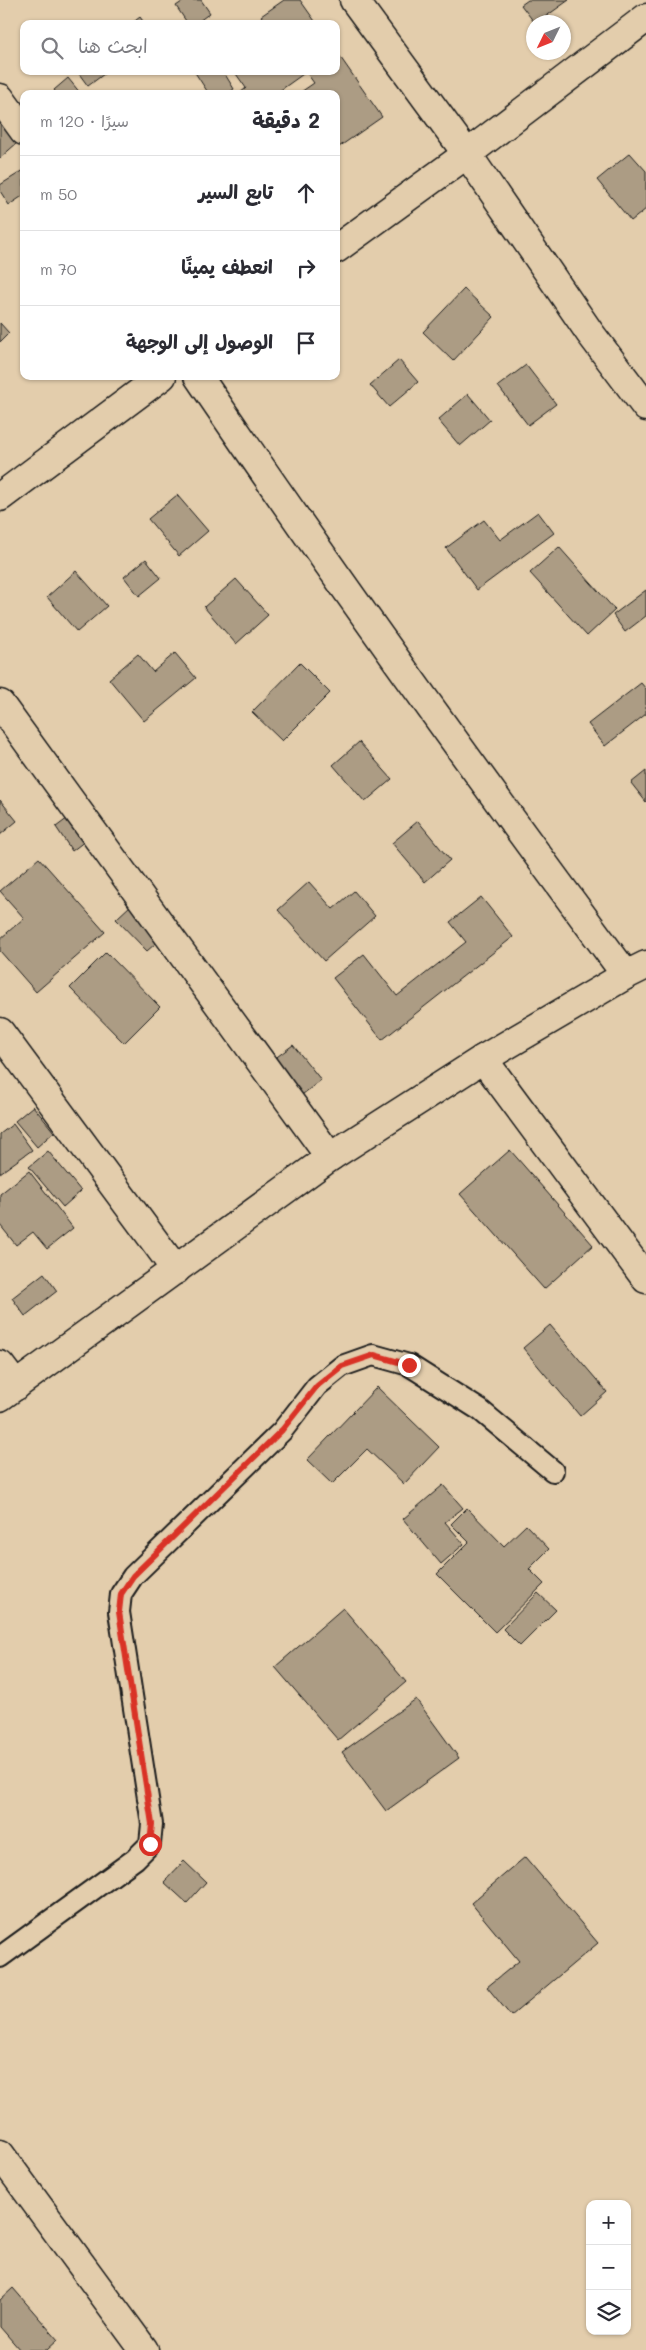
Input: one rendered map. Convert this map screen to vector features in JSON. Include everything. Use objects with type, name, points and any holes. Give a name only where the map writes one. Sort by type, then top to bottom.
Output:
[{"type":"street","points":[[354,0],[467,154],[590,333],[646,407]]},
{"type":"street","points":[[340,246],[467,154],[646,18]]},
{"type":"street","points":[[0,98],[20,126]]},
{"type":"street","points":[[0,497],[157,380]]},
{"type":"street","points":[[5,1382],[176,1270],[330,1158],[483,1060],[636,970],[399,665],[280,497],[201,380]]},
{"type":"street","points":[[0,704],[330,1158]]},
{"type":"street","points":[[0,1032],[176,1270]]},
{"type":"street","points":[[483,1060],[646,1279]]},
{"type":"street","points":[[0,2154],[144,2350]]},
{"type":"lane","points":[[0,1957],[135,1859],[150,1844],[152,1824],[119,1612],[121,1594],[133,1576],[282,1430],[317,1386],[342,1366],[374,1355],[409,1365],[480,1410],[553,1471]]},
{"type":"building","points":[[185,0],[201,0],[210,13],[200,20],[185,20],[176,6]]},
{"type":"building","points":[[284,0],[300,0],[314,20],[264,20],[261,16]]},
{"type":"building","points":[[528,0],[569,0],[548,15],[529,15],[521,5]]},
{"type":"building","points":[[340,57],[382,117],[340,146],[340,90],[304,90],[314,83],[308,75],[340,75]]},
{"type":"building","points":[[80,75],[103,75],[88,86]]},
{"type":"building","points":[[197,75],[225,75],[234,89],[233,90],[206,90]]},
{"type":"building","points":[[237,75],[302,75],[281,90],[244,90],[246,88]]},
{"type":"building","points":[[68,78],[78,90],[54,90]]},
{"type":"building","points":[[0,122],[17,143],[0,158]]},
{"type":"building","points":[[630,153],[646,171],[646,209],[631,221],[597,180]]},
{"type":"building","points":[[20,172],[20,198],[9,205],[0,191],[0,185]]},
{"type":"building","points":[[464,289],[494,317],[453,361],[423,332]]},
{"type":"building","points":[[0,323],[9,333],[0,342]]},
{"type":"building","points":[[399,360],[418,382],[389,407],[370,385]]},
{"type":"building","points":[[526,365],[556,404],[528,425],[498,386]]},
{"type":"building","points":[[468,394],[490,420],[460,446],[438,420]]},
{"type":"building","points":[[177,495],[208,531],[179,556],[148,519]]},
{"type":"building","points":[[538,512],[554,533],[477,590],[446,548],[484,520],[500,540]]},
{"type":"building","points":[[559,547],[615,610],[587,636],[530,573]]},
{"type":"building","points":[[146,559],[161,578],[139,596],[124,577]]},
{"type":"building","points":[[76,571],[107,606],[77,632],[47,597]]},
{"type":"building","points":[[236,579],[268,615],[236,644],[204,607]]},
{"type":"building","points":[[646,590],[646,616],[625,632],[613,615]]},
{"type":"building","points":[[175,653],[196,678],[144,721],[109,679],[138,654],[153,672]]},
{"type":"building","points":[[300,663],[330,693],[282,741],[252,712]]},
{"type":"building","points":[[641,683],[646,689],[646,714],[605,746],[588,724]]},
{"type":"building","points":[[359,742],[392,779],[365,802],[333,765]]},
{"type":"building","points":[[646,771],[646,802],[631,783]]},
{"type":"building","points":[[0,800],[17,821],[0,835]]},
{"type":"building","points":[[68,818],[85,841],[72,851],[56,827]]},
{"type":"building","points":[[418,821],[450,860],[425,882],[392,843]]},
{"type":"building","points":[[39,858],[105,932],[36,992],[0,951],[0,939],[24,918],[0,891]]},
{"type":"building","points":[[309,882],[333,909],[354,891],[375,916],[324,961],[278,910]]},
{"type":"building","points":[[481,897],[513,937],[382,1040],[333,978],[364,954],[397,996],[466,942],[450,922]]},
{"type":"building","points":[[132,904],[163,937],[147,951],[116,919]]},
{"type":"building","points":[[106,952],[160,1007],[124,1043],[70,988]]},
{"type":"building","points":[[293,1045],[321,1080],[298,1098],[270,1062]]},
{"type":"building","points":[[33,1106],[54,1132],[37,1147],[15,1121]]},
{"type":"building","points":[[13,1124],[32,1150],[0,1173],[0,1134]]},
{"type":"building","points":[[510,1150],[593,1245],[544,1289],[460,1194]]},
{"type":"building","points":[[48,1151],[81,1191],[63,1207],[29,1167]]},
{"type":"building","points":[[29,1171],[73,1228],[47,1249],[33,1232],[16,1245],[0,1225],[0,1194]]},
{"type":"building","points":[[44,1273],[57,1291],[25,1316],[12,1298]]},
{"type":"building","points":[[550,1325],[607,1392],[580,1416],[523,1348]]},
{"type":"building","points":[[377,1387],[439,1447],[404,1484],[367,1449],[332,1484],[307,1460]]},
{"type":"building","points":[[443,1485],[463,1508],[445,1522],[464,1544],[441,1564],[403,1519]]},
{"type":"building","points":[[467,1508],[504,1546],[526,1525],[549,1549],[529,1569],[544,1584],[495,1632],[437,1574],[469,1542],[451,1524]]},
{"type":"building","points":[[538,1593],[556,1610],[520,1646],[503,1629]]},
{"type":"building","points":[[343,1608],[406,1682],[338,1740],[275,1667]]},
{"type":"building","points":[[416,1699],[459,1758],[386,1811],[342,1752]]},
{"type":"building","points":[[525,1857],[598,1943],[511,2016],[487,1987],[519,1961],[471,1903]]},
{"type":"building","points":[[184,1861],[206,1882],[187,1903],[164,1882]]},
{"type":"building","points":[[13,2288],[58,2340],[47,2350],[20,2350],[0,2327],[0,2300]]},
{"type":"route","points":[[150,1844],[152,1824],[119,1612],[121,1594],[133,1576],[282,1430],[317,1386],[342,1366],[374,1355],[409,1365]]}]
